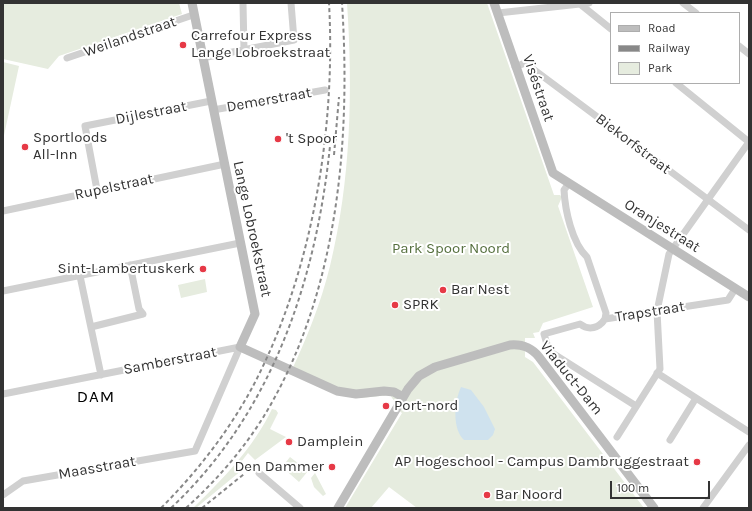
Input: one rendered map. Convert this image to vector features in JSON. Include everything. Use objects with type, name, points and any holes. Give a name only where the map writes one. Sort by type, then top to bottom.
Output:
[{"type":"street","name":"Lange Lobroekstraat","points":[[192,3],[193,15],[255,314],[195,452]]},
{"type":"street","points":[[243,3],[244,50]]},
{"type":"street","points":[[202,58],[294,40],[291,3]]},
{"type":"street","name":"Viséstraat","points":[[494,3],[553,173],[560,178]]},
{"type":"street","points":[[498,13],[589,3]]},
{"type":"street","points":[[683,3],[695,12]]},
{"type":"street","points":[[580,4],[610,28]]},
{"type":"street","name":"Weilandstraat","points":[[67,58],[193,15]]},
{"type":"street","points":[[740,47],[749,54]]},
{"type":"street","name":"Biekorfstraat","points":[[516,67],[525,63],[749,230]]},
{"type":"street","points":[[617,437],[660,369],[657,311],[669,254],[749,142],[677,84]]},
{"type":"street","name":"Demerstraat","points":[[212,106],[325,90]]},
{"type":"street","name":"Dijlestraat","points":[[97,190],[85,126],[212,106]]},
{"type":"street","name":"Rupelstraat","points":[[3,211],[224,164]]},
{"type":"street","name":"Oranjestraat","points":[[560,178],[749,297]]},
{"type":"street","points":[[568,183],[564,190],[565,209],[580,251],[586,257],[606,313],[605,319]]},
{"type":"street","points":[[3,291],[240,243]]},
{"type":"street","points":[[91,327],[143,314],[139,309],[130,265]]},
{"type":"street","points":[[80,276],[101,375]]},
{"type":"street","name":"Trapstraat","points":[[636,406],[549,351],[544,334],[580,324],[583,327],[593,328],[602,324],[605,319],[728,300],[735,289]]},
{"type":"street","name":"Viaduct-Dam","points":[[338,508],[403,397],[419,376],[435,367],[504,346],[522,345],[536,353],[654,508]]},
{"type":"street","points":[[240,347],[337,391],[356,394],[384,391],[394,392],[403,397]]},
{"type":"street","name":"Samberstraat","points":[[3,394],[240,347]]},
{"type":"street","points":[[657,374],[749,432]]},
{"type":"street","points":[[670,440],[696,398]]},
{"type":"street","points":[[703,508],[749,445]]},
{"type":"street","name":"Maasstraat","points":[[3,495],[23,481],[195,452]]},
{"type":"street","points":[[259,473],[300,508]]},
{"type":"green space","points":[[3,3],[179,3],[182,14],[59,56],[48,69],[3,59]]},
{"type":"green space","name":"Park Spoor Noord","points":[[347,3],[487,3],[554,195],[560,195],[562,197],[558,206],[593,307],[543,323],[539,332],[533,333],[535,338],[525,338],[525,357],[533,362],[644,508],[417,508],[389,487],[371,508],[345,508],[402,413],[394,407],[395,402],[390,395],[361,398],[290,374],[318,307],[330,266],[337,234],[349,135],[350,69]]},
{"type":"green space","points":[[3,62],[19,66],[3,140]]},
{"type":"green space","points":[[205,279],[207,292],[181,298],[178,285]]},
{"type":"green space","points":[[272,409],[276,410],[278,413],[270,429],[286,437],[255,460],[248,453],[238,466],[242,470],[196,508],[193,508],[247,450],[265,423]]},
{"type":"green space","points":[[290,457],[308,471],[299,482],[282,467]]},
{"type":"green space","points":[[315,473],[326,494],[323,496],[314,487],[311,478]]},
{"type":"water","points":[[461,387],[471,390],[484,407],[495,429],[493,435],[488,440],[464,440],[460,435],[457,429],[455,415]]},
{"type":"railway","points":[[161,508],[211,451],[243,404],[273,344],[290,298],[305,250],[316,201],[324,151],[330,51],[329,3]]},
{"type":"railway","points":[[186,508],[228,465],[256,429],[289,369],[309,320],[324,268],[334,216],[341,163],[344,109],[342,3]]},
{"type":"railway","points":[[334,155],[339,97]]},
{"type":"railway","points":[[171,508],[206,471],[236,430],[262,387],[283,342],[300,295],[313,246],[323,196],[330,146]]},
{"type":"railway","points":[[202,508],[244,474]]},
{"type":"place","name":"Carrefour Express Lange Lobroekstraat","points":[[183,45]]},
{"type":"place","name":"'t Spoor","points":[[278,139]]},
{"type":"place","name":"Sportloods All-Inn","points":[[25,147]]},
{"type":"place","name":"Sint-Lambertuskerk","points":[[203,269]]},
{"type":"place","name":"Bar Nest","points":[[443,290]]},
{"type":"place","name":"SPRK","points":[[395,305]]},
{"type":"place","name":"Port-nord","points":[[386,406]]},
{"type":"place","name":"Damplein","points":[[289,442]]},
{"type":"place","name":"AP Hogeschool - Campus Dambruggestraat","points":[[697,462]]},
{"type":"place","name":"Den Dammer","points":[[332,467]]},
{"type":"place","name":"Bar Noord","points":[[487,495]]},
{"type":"district","name":"DAM","points":[[96,397]]}]
